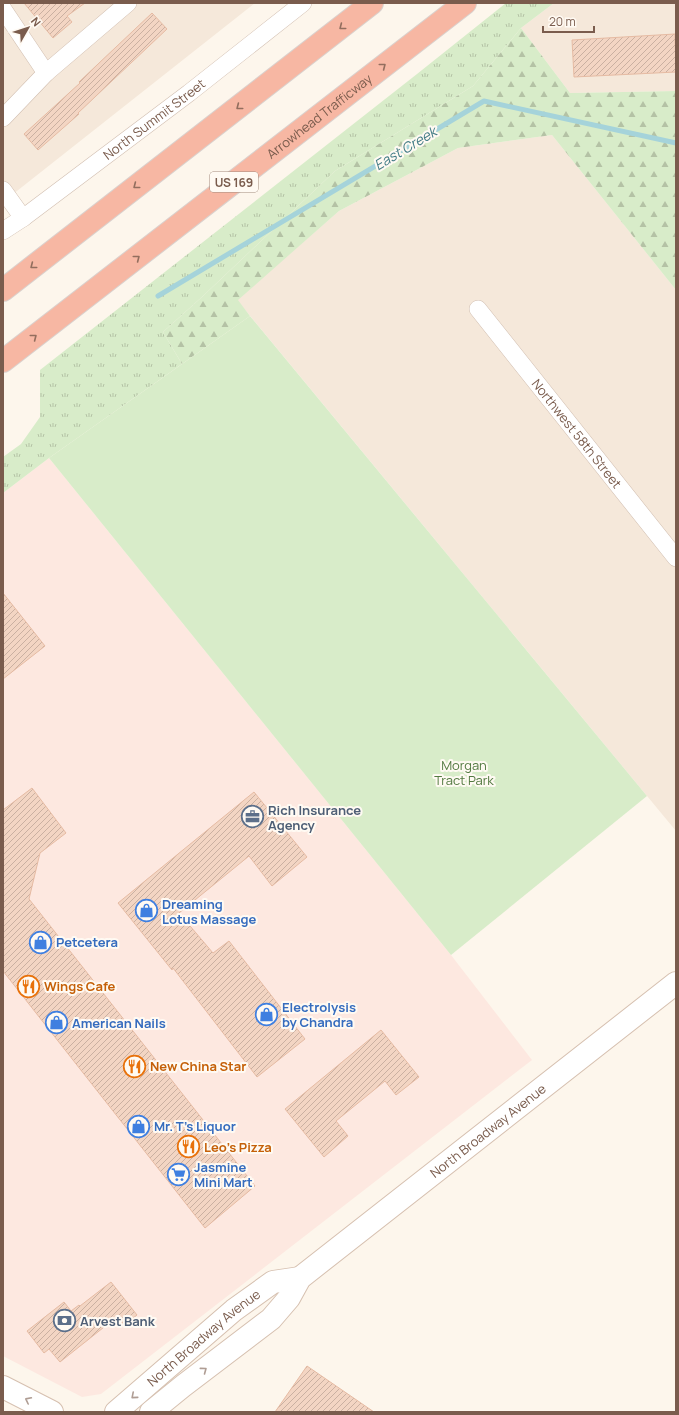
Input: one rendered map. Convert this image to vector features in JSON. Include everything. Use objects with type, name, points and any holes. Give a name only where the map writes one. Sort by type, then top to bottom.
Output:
[{"type":"highway","points":[[3,290],[372,3]]},
{"type":"highway","name":"Arrowhead Trafficway","points":[[3,361],[465,3]]},
{"type":"street","points":[[3,118],[46,73],[128,3]]},
{"type":"street","name":"North Summit Street","points":[[3,231],[23,218],[189,93],[302,3]]},
{"type":"street","points":[[3,9],[46,73]]},
{"type":"street","points":[[3,190],[23,218]]},
{"type":"street","name":"Northwest 58th Street","points":[[478,309],[676,558]]},
{"type":"street","name":"North Broadway Avenue","points":[[151,1412],[271,1319],[289,1298],[300,1278],[676,983]]},
{"type":"street","name":"North Broadway Avenue","points":[[116,1412],[234,1310],[273,1282],[300,1278]]},
{"type":"street","points":[[172,1412],[183,1386]]},
{"type":"street","points":[[3,1387],[52,1412]]},
{"type":"shaded area","points":[[3,3],[255,3],[3,202]]},
{"type":"shaded area","points":[[554,3],[676,3],[676,91],[570,93],[521,28]]},
{"type":"shaded area","points":[[552,135],[676,290],[676,831],[237,300],[339,211],[458,148]]},
{"type":"shaded area","points":[[49,458],[451,955],[532,1060],[101,1394],[82,1397],[3,1356],[3,493]]},
{"type":"green space","points":[[506,3],[554,3],[521,28],[473,86],[335,171],[163,332],[182,364],[49,458],[3,493],[3,457],[21,444],[40,417],[40,370]]},
{"type":"green space","points":[[521,28],[570,93],[676,91],[676,290],[552,135],[458,148],[339,211],[238,300],[250,316],[182,364],[163,332],[335,171],[473,86]]},
{"type":"green space","name":"Morgan Tract Park","points":[[250,316],[647,796],[451,955],[49,458]]},
{"type":"building","points":[[24,3],[85,3],[67,16],[72,22],[53,38]]},
{"type":"building","points":[[152,13],[167,29],[78,113],[79,114],[38,150],[24,134],[80,83],[79,82]]},
{"type":"building","points":[[675,34],[676,72],[574,77],[572,40]]},
{"type":"building","points":[[3,593],[45,646],[3,679]]},
{"type":"building","points":[[32,788],[66,833],[40,853],[29,899],[255,1186],[205,1228],[3,971],[3,810]]},
{"type":"building","points":[[254,792],[307,857],[272,886],[249,856],[179,913],[213,953],[229,941],[305,1039],[257,1077],[173,968],[172,970],[118,903]]},
{"type":"building","points":[[381,1030],[419,1077],[396,1095],[385,1081],[336,1121],[348,1136],[324,1157],[285,1109]]},
{"type":"building","name":"Arvest Bank","points":[[111,1282],[137,1315],[124,1325],[118,1316],[60,1362],[49,1349],[44,1353],[27,1331],[64,1302],[71,1311],[79,1305],[80,1306]]},
{"type":"building","points":[[307,1366],[374,1412],[275,1412]]},
{"type":"waterway","name":"East Creek","points":[[158,296],[484,101],[676,143]]},
{"type":"place","name":"Rich Insurance Agency","points":[[252,817]]},
{"type":"place","name":"Dreaming Lotus Massage","points":[[147,911]]},
{"type":"place","name":"Petcetera","points":[[41,942]]},
{"type":"place","name":"Wings Cafe","points":[[29,986]]},
{"type":"place","name":"Electrolysis by Chandra","points":[[267,1014]]},
{"type":"place","name":"American Nails","points":[[56,1023]]},
{"type":"place","name":"New China Star","points":[[135,1066]]},
{"type":"place","name":"Mr. T's Liquor","points":[[139,1126]]},
{"type":"place","name":"Leo's Pizza","points":[[188,1147]]},
{"type":"place","name":"Jasmine Mini Mart","points":[[179,1174]]},
{"type":"place","name":"Arvest Bank","points":[[65,1321]]}]
